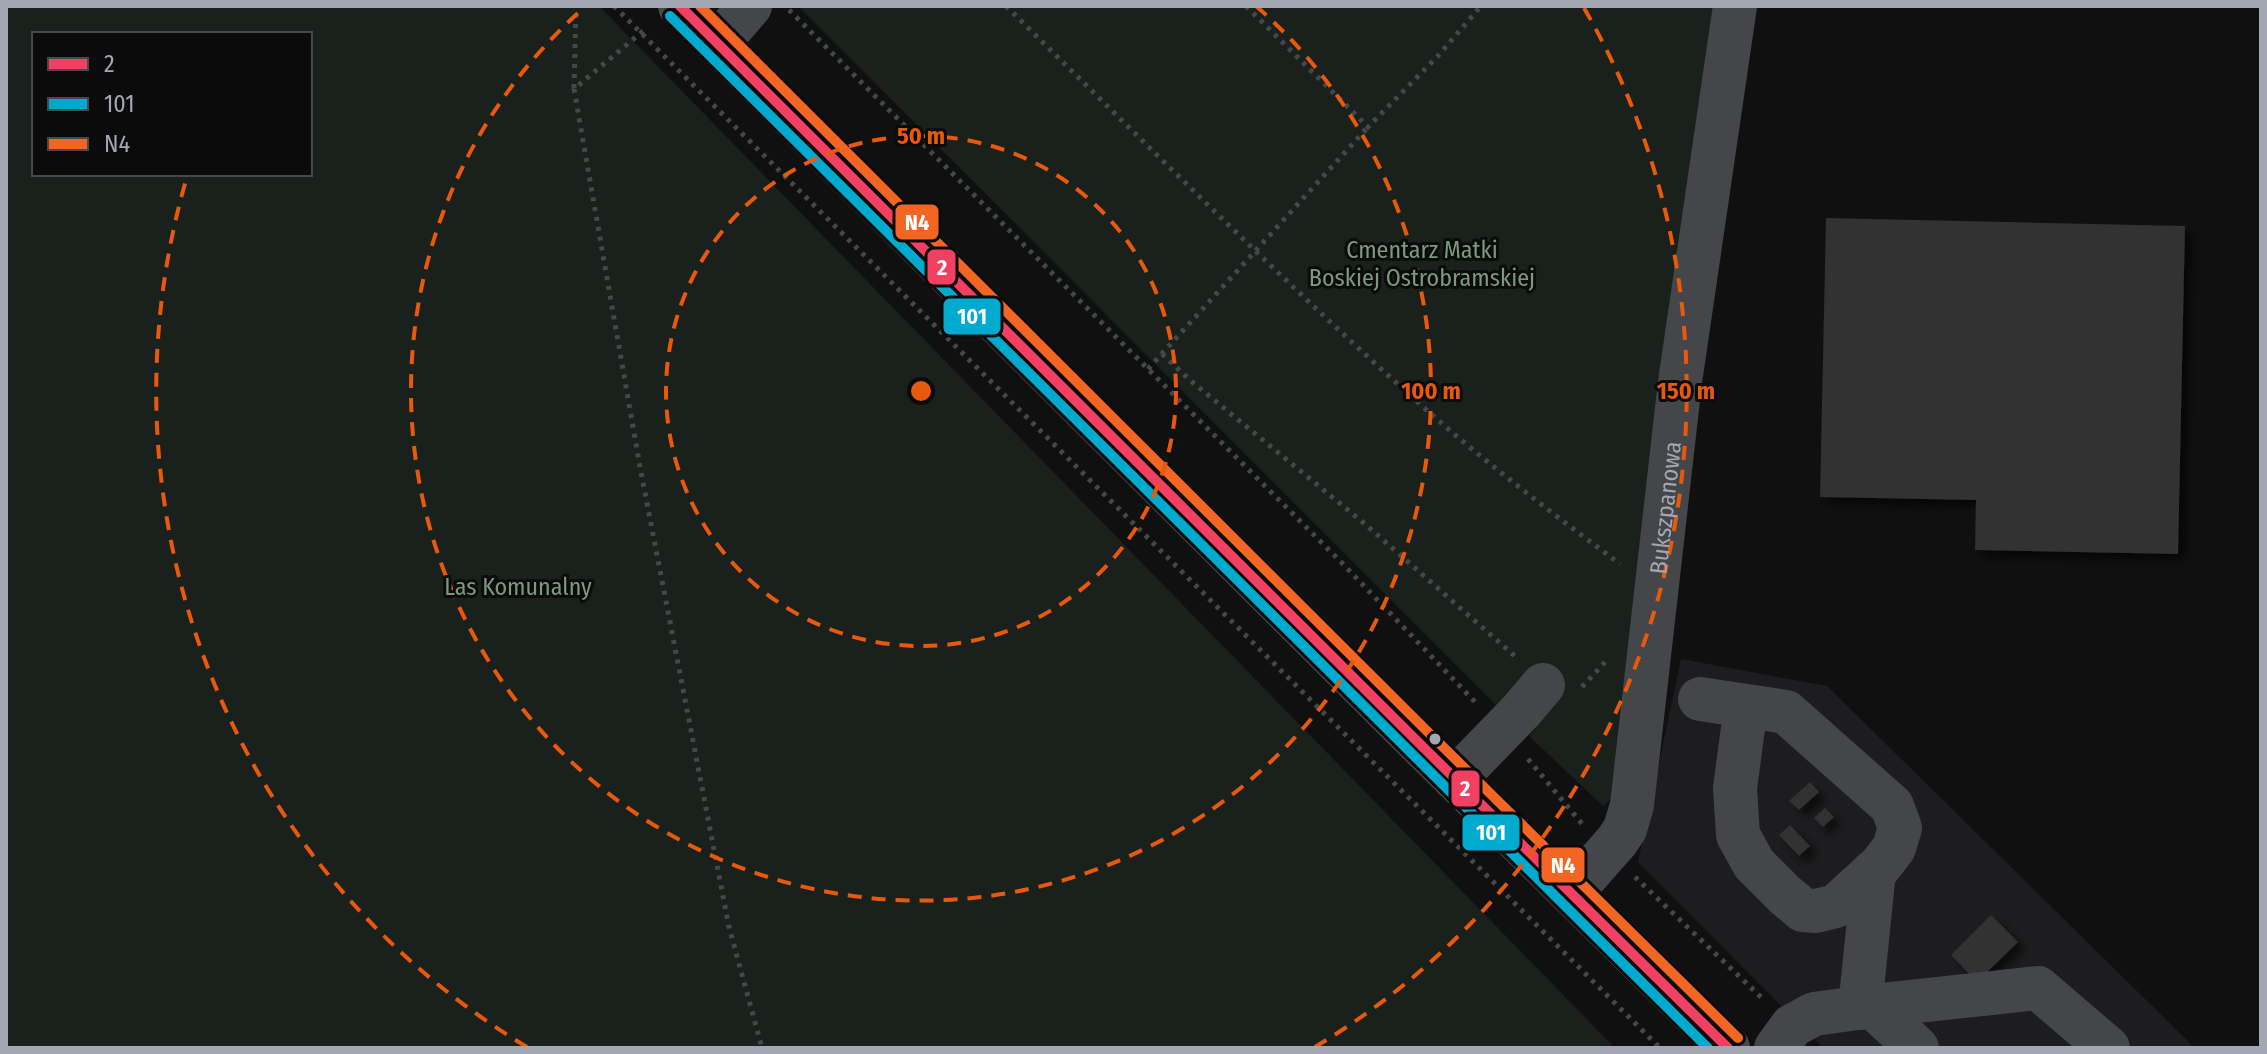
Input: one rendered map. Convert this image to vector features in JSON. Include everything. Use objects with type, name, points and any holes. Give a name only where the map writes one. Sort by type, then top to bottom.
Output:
[{"type":"highway","points":[[680,6],[1728,1048]]},
{"type":"street","points":[[718,43],[750,6]]},
{"type":"street","name":"Bukszpanowa","points":[[1571,893],[1625,829],[1632,805],[1680,382],[1735,6]]},
{"type":"street","points":[[1455,779],[1543,685]]},
{"type":"street","points":[[1700,699],[1786,712],[1892,806],[1900,828],[1894,848],[1836,906],[1816,911],[1803,910],[1754,864],[1738,835],[1735,788],[1746,706]]},
{"type":"street","points":[[1866,1007],[1874,871]]},
{"type":"street","points":[[1784,1037],[1814,1014],[2038,988],[2108,1048]]},
{"type":"street","points":[[1866,1007],[1917,1048]]},
{"type":"path","points":[[576,6],[574,89],[640,467],[729,927],[762,1048]]},
{"type":"path","points":[[614,6],[1660,1048]]},
{"type":"path","points":[[785,6],[1341,562],[1502,730],[1595,839],[1784,1037]]},
{"type":"path","points":[[1006,6],[1255,251],[1414,399],[1626,569]]},
{"type":"path","points":[[1246,6],[1368,127]]},
{"type":"path","points":[[1148,369],[1481,6]]},
{"type":"path","points":[[574,89],[641,33]]},
{"type":"path","points":[[1162,354],[1365,524],[1516,657],[1563,706],[1617,650]]},
{"type":"shaded area","points":[[1681,659],[1827,686],[2195,1048],[1823,1048],[1638,862]]},
{"type":"green space","name":"Las Komunalny","points":[[6,6],[599,6],[1615,1048],[6,1048]]},
{"type":"green space","name":"Cmentarz Matki Boskiej Ostrobramskiej","points":[[798,6],[1714,6],[1616,795],[1603,806],[1529,736],[1537,726],[1507,697],[1497,706]]},
{"type":"building","points":[[1826,218],[2185,226],[2178,554],[1975,550],[1976,500],[1820,497]]},
{"type":"building","points":[[1810,782],[1819,792],[1799,810],[1789,801]]},
{"type":"building","points":[[1825,808],[1834,817],[1823,827],[1814,818]]},
{"type":"building","points":[[1790,825],[1810,846],[1799,856],[1779,835]]},
{"type":"building","points":[[1991,915],[2018,942],[1977,982],[1951,955]]},
{"type":"transit line","name":"2","points":[[680,6],[1728,1048]]},
{"type":"transit line","name":"N4","points":[[700,6],[1738,1038]]},
{"type":"transit line","name":"101","points":[[670,16],[1708,1048]]}]
